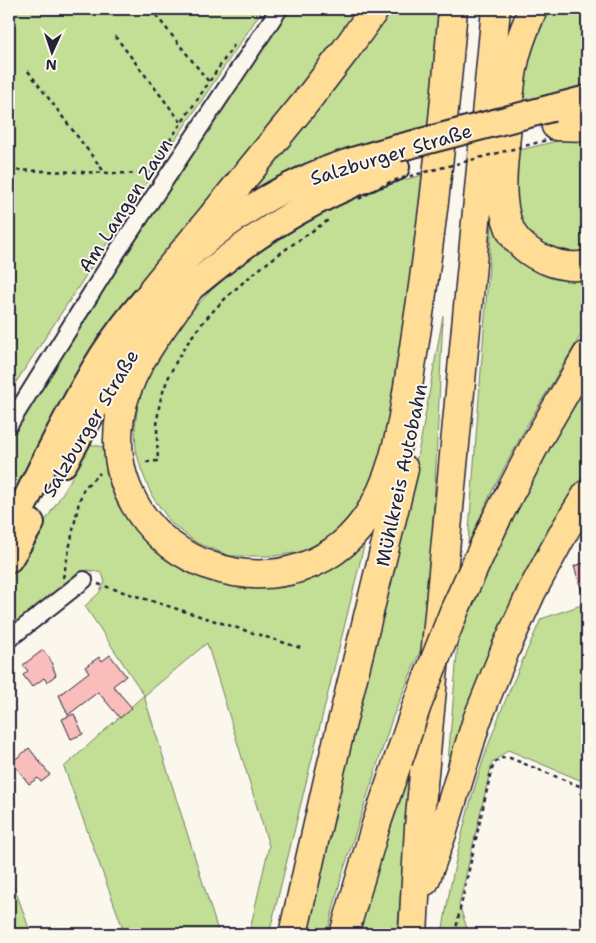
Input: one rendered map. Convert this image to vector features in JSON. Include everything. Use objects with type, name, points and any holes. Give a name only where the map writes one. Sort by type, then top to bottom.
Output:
[{"type":"highway","points":[[153,289],[305,103],[375,9]]},
{"type":"highway","points":[[188,290],[167,323],[143,354],[125,397],[120,415],[118,445],[122,476],[130,495],[142,514],[163,538],[183,554],[214,568],[235,573],[257,575],[302,567],[318,560],[345,542],[356,532],[382,491],[390,470],[420,307],[437,184],[453,9]]},
{"type":"highway","name":"Mühlkreis Autobahn","points":[[293,934],[328,780],[396,505],[420,391],[433,316],[455,144],[466,9]]},
{"type":"highway","points":[[414,921],[419,827],[496,9]]},
{"type":"highway","points":[[533,9],[514,59],[502,187],[504,209],[510,230],[518,242],[540,258],[554,264],[569,267],[587,265]]},
{"type":"highway","points":[[552,125],[587,127]]},
{"type":"highway","points":[[344,934],[375,828],[418,705],[455,609],[496,520],[537,442],[587,356]]},
{"type":"highway","points":[[414,921],[477,720],[506,648],[532,591],[587,494]]},
{"type":"main road","name":"Salzburger Straße","points":[[552,125],[587,99]]},
{"type":"main road","name":"Salzburger Straße","points":[[9,535],[95,369],[119,334],[153,289],[196,249],[233,220],[269,198],[310,177],[353,161],[397,158],[587,117]]},
{"type":"main road","name":"Salzburger Straße","points":[[9,559],[26,532],[104,391],[130,352],[159,316],[255,236],[304,207],[360,180],[397,158]]},
{"type":"street","name":"Am Langen Zaun","points":[[9,425],[80,310],[279,9]]},
{"type":"street","points":[[9,639],[84,580]]},
{"type":"path","points":[[151,9],[215,87]]},
{"type":"path","points":[[115,36],[181,122],[188,126]]},
{"type":"path","points":[[147,174],[237,41]]},
{"type":"path","points":[[28,71],[105,173]]},
{"type":"path","points":[[352,204],[385,184],[552,125]]},
{"type":"path","points":[[9,170],[147,174],[164,182]]},
{"type":"path","points":[[146,462],[158,461],[157,423],[162,393],[178,355],[214,309],[264,266],[336,214]]},
{"type":"path","points":[[57,601],[79,502],[84,488],[102,471]]},
{"type":"path","points":[[84,580],[304,649]]},
{"type":"path","points":[[456,934],[494,764],[500,758],[510,758],[587,789]]},
{"type":"green space","points":[[9,9],[263,9],[9,393]]},
{"type":"green space","points":[[289,9],[358,9],[9,510],[9,439],[87,315]]},
{"type":"green space","points":[[383,9],[441,9],[431,128],[229,211]]},
{"type":"green space","points":[[541,9],[587,9],[587,88],[518,105]]},
{"type":"green space","points":[[557,141],[573,141],[587,144],[587,250],[578,252],[546,247],[529,235],[515,218],[512,152]]},
{"type":"green space","points":[[423,175],[402,362],[383,449],[363,501],[332,535],[301,552],[274,556],[230,556],[197,543],[172,524],[152,496],[141,469],[136,450],[135,427],[138,403],[160,353],[180,324],[211,290],[258,249],[307,218],[365,190]]},
{"type":"green space","points":[[493,210],[514,256],[537,272],[566,280],[587,277],[587,325],[527,425],[492,491],[468,544]]},
{"type":"green space","points":[[443,316],[428,632],[392,719],[341,878],[327,934],[304,934],[383,607],[421,439]]},
{"type":"green space","points":[[587,372],[587,474],[538,557],[447,774],[460,618]]},
{"type":"green space","points":[[89,444],[109,448],[113,473],[220,578],[358,543],[364,546],[269,934],[249,934],[269,846],[207,643],[144,696],[219,934],[125,934],[64,767],[144,695],[85,606],[99,593],[105,582],[102,573],[88,570],[76,574],[9,629],[9,579],[69,483]]},
{"type":"green space","points":[[587,603],[587,783],[508,750],[492,763],[459,905],[469,934],[442,934],[455,864],[479,772],[506,700],[541,619]]},
{"type":"green space","points":[[405,771],[411,775],[397,934],[352,934]]},
{"type":"green space","points":[[9,872],[31,934],[9,934]]},
{"type":"building","points":[[587,562],[587,598],[584,598],[574,566]]},
{"type":"building","points":[[43,650],[50,659],[56,675],[47,682],[44,678],[32,687],[23,675],[28,671],[23,665]]},
{"type":"building","points":[[110,655],[126,676],[113,686],[132,708],[120,718],[98,692],[68,715],[59,695],[89,672],[85,667],[99,657],[102,661]]},
{"type":"building","points":[[74,714],[83,734],[71,739],[62,719]]},
{"type":"building","points":[[29,748],[50,775],[41,782],[38,778],[29,784],[12,762]]}]
